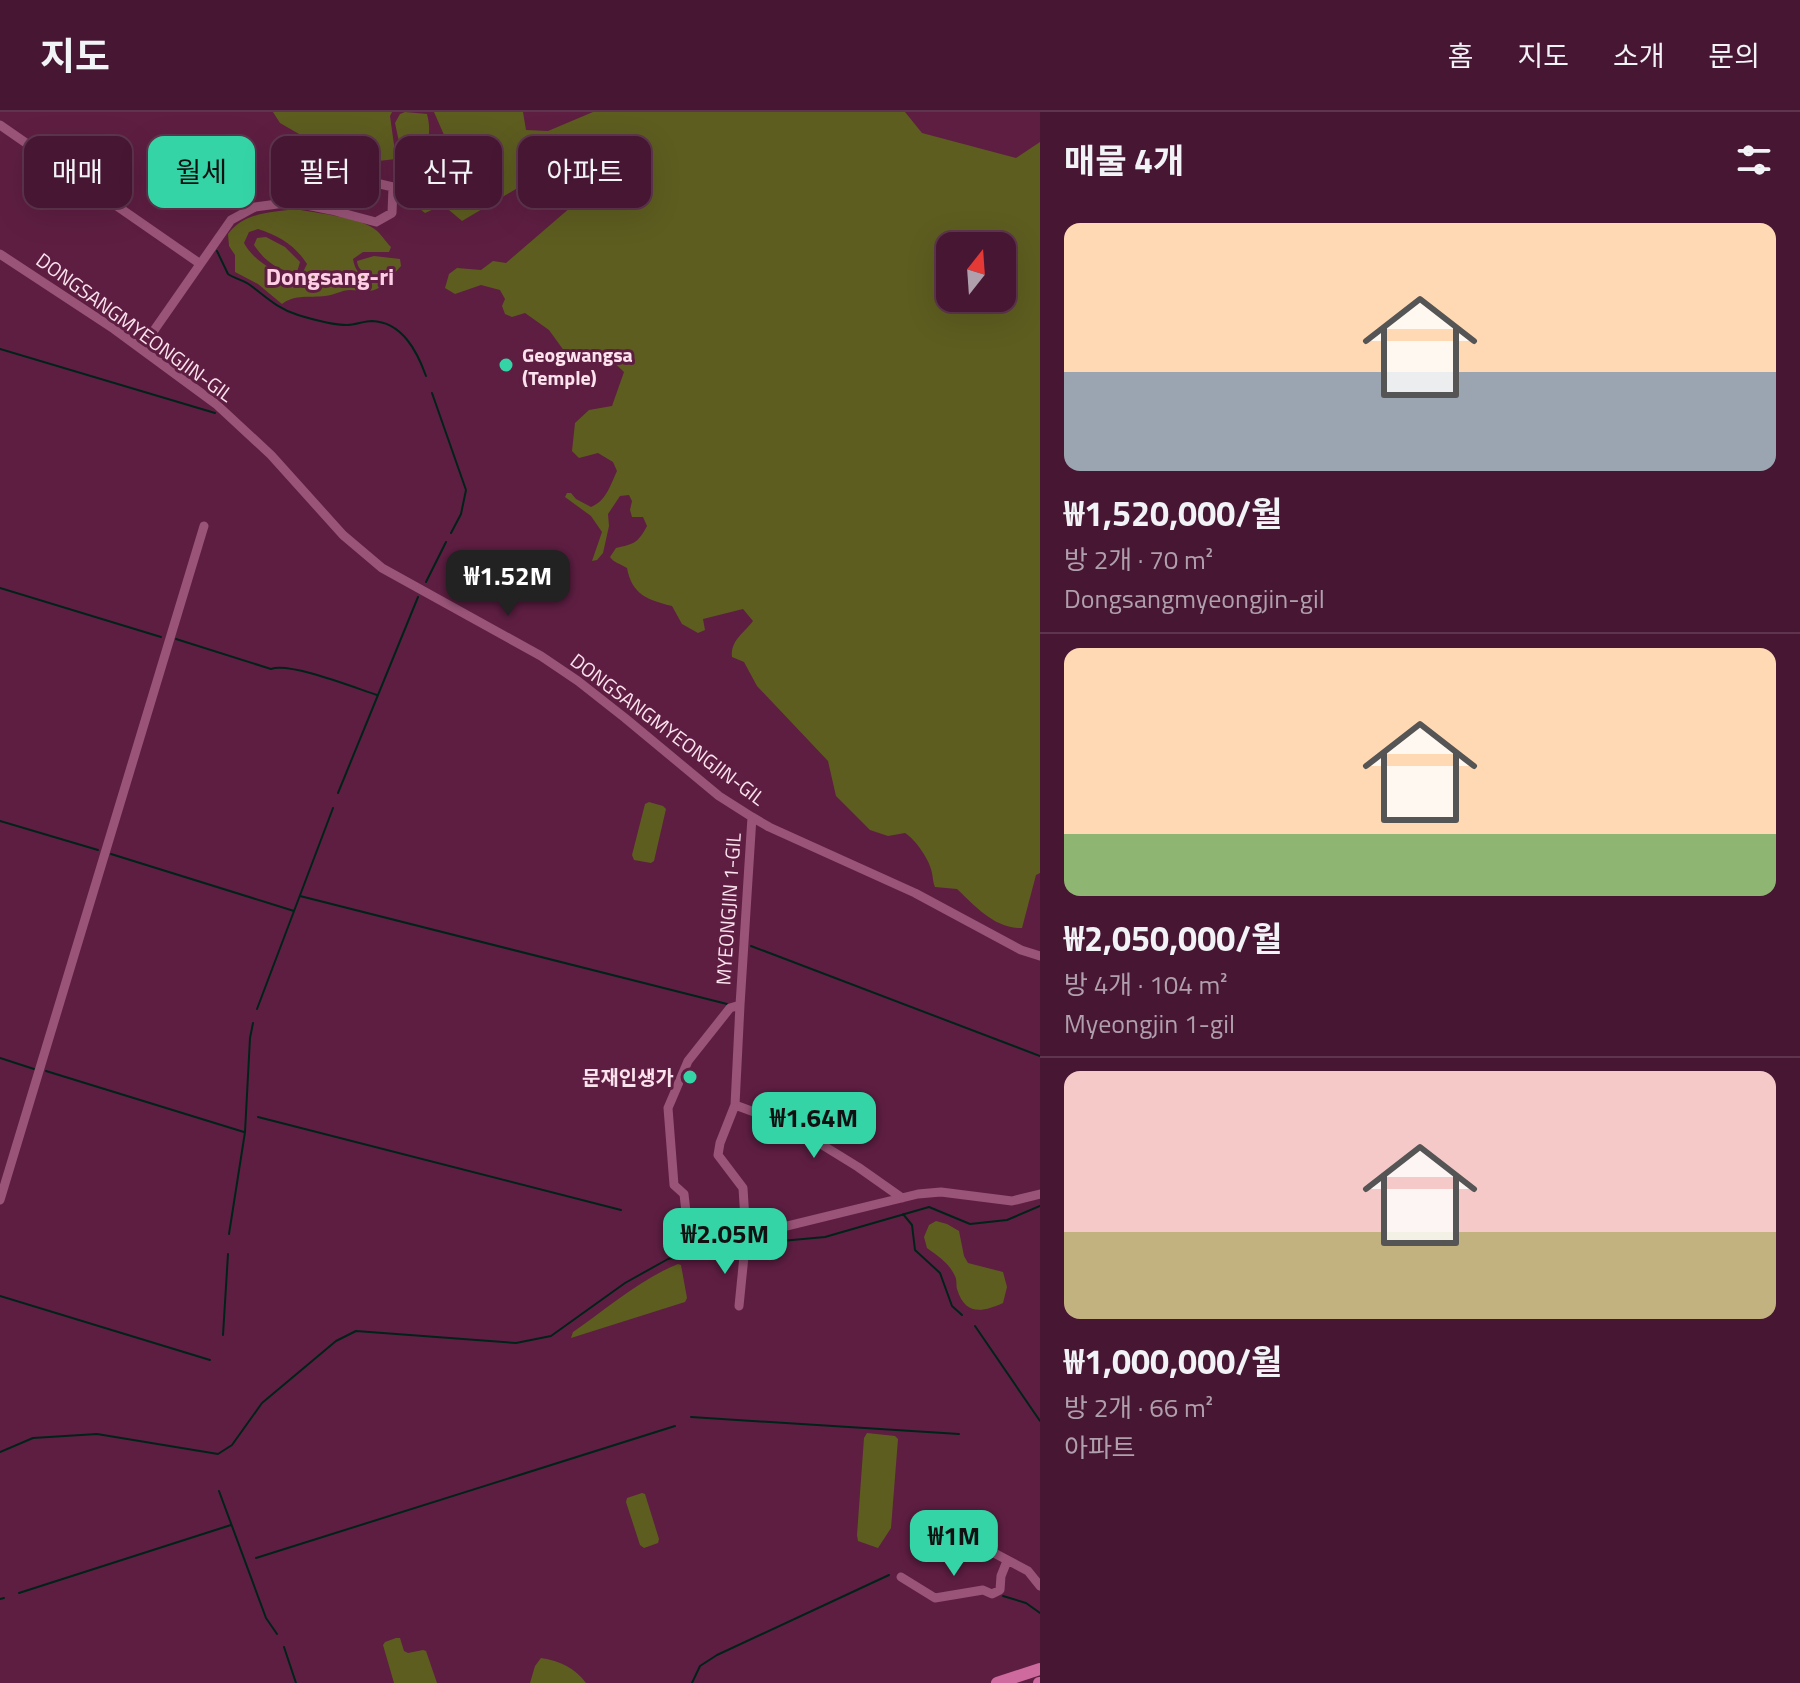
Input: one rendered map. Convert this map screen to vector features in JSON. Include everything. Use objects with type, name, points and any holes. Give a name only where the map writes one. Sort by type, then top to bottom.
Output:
[{"type":"main road","points":[[997,1683],[1040,1669]]},
{"type":"street","points":[[0,125],[199,263]]},
{"type":"street","points":[[141,349],[231,220],[255,207],[292,202],[376,222],[392,213],[393,187],[341,175],[331,210]]},
{"type":"street","name":"DONGSANGMYEONGJIN-GIL","points":[[0,254],[216,404],[271,455],[343,535],[370,559],[541,656],[625,718],[719,796],[769,827],[915,893],[1021,950],[1040,956]]},
{"type":"street","points":[[0,1200],[204,526]]},
{"type":"street","name":"MYEONGJIN 1-GIL","points":[[752,817],[740,1005],[730,1008],[688,1061],[668,1108],[674,1185],[684,1194],[689,1239],[746,1236],[902,1198],[941,1192],[1012,1201],[1040,1194]]},
{"type":"street","points":[[739,1306],[746,1236],[743,1188],[718,1155],[735,1105],[740,1005]]},
{"type":"street","points":[[735,1105],[765,1116],[784,1129],[811,1138],[902,1198]]},
{"type":"street","points":[[960,1535],[1028,1571],[1040,1586]]},
{"type":"street","points":[[901,1577],[935,1598],[983,1590],[992,1594],[1000,1590],[1007,1561]]},
{"type":"shaded area","points":[[273,112],[392,112],[395,159],[379,161],[379,136],[300,136],[280,123]]},
{"type":"shaded area","points":[[434,112],[523,112],[526,130],[548,131],[593,112],[905,112],[922,133],[1016,158],[1040,142],[1040,873],[1036,875],[1022,928],[994,921],[957,889],[935,887],[931,868],[922,850],[909,836],[905,833],[888,836],[870,830],[836,796],[828,761],[757,686],[744,662],[732,657],[735,642],[753,621],[743,609],[703,619],[705,630],[698,633],[682,624],[672,606],[642,595],[637,590],[627,568],[610,557],[616,548],[638,539],[647,526],[643,517],[632,517],[629,495],[620,496],[608,514],[609,526],[603,553],[592,561],[602,532],[591,516],[565,497],[571,493],[591,507],[604,497],[617,471],[613,462],[598,453],[579,458],[572,451],[575,423],[589,410],[612,406],[624,372],[607,356],[579,361],[570,359],[549,330],[525,313],[512,317],[505,314],[502,306],[505,299],[500,290],[481,285],[455,294],[445,288],[449,274],[457,268],[481,270],[493,261],[506,263],[570,208],[651,208],[651,136],[518,136],[518,188],[502,197],[502,136],[443,136]]},
{"type":"shaded area","points":[[400,114],[427,114],[428,136],[398,136],[395,123]]},
{"type":"shaded area","points":[[419,208],[436,208],[425,213]]},
{"type":"shaded area","points":[[447,208],[484,208],[462,221]]},
{"type":"shaded area","points":[[295,209],[347,218],[376,230],[391,247],[389,252],[363,252],[353,259],[359,272],[380,282],[381,286],[370,291],[347,290],[325,296],[297,298],[282,304],[258,284],[235,272],[235,255],[229,246],[228,234],[250,217]],"holes":[[[258,229],[286,242],[302,257],[307,264],[301,276],[289,279],[264,264],[248,249],[244,243],[249,232]]]},
{"type":"shaded area","points":[[266,237],[285,247],[300,262],[297,272],[278,268],[262,255],[254,245],[257,238]]},
{"type":"shaded area","points":[[374,256],[400,259],[401,266],[392,276],[380,279],[362,271],[358,265],[357,261]]},
{"type":"shaded area","points":[[649,802],[666,809],[651,863],[634,860],[632,855],[645,804]]},
{"type":"shaded area","points":[[936,1221],[959,1231],[968,1263],[1003,1272],[1007,1287],[1003,1303],[976,1310],[960,1298],[953,1271],[927,1248],[924,1237],[929,1225]]},
{"type":"shaded area","points":[[681,1265],[687,1298],[685,1302],[571,1338],[573,1332],[624,1295]]},
{"type":"shaded area","points":[[867,1433],[898,1439],[891,1528],[878,1548],[858,1541],[857,1535],[864,1438]]},
{"type":"shaded area","points":[[645,1494],[659,1539],[658,1543],[644,1548],[640,1545],[626,1502],[627,1498]]},
{"type":"shaded area","points":[[400,1638],[404,1651],[408,1653],[426,1651],[437,1683],[394,1683],[383,1645]]},
{"type":"shaded area","points":[[541,1658],[566,1666],[586,1683],[530,1683]]},
{"type":"waterway","points":[[217,251],[228,274],[248,283],[291,312],[335,324],[372,321],[392,326],[413,348],[426,376]]},
{"type":"waterway","points":[[0,349],[215,413]]},
{"type":"waterway","points":[[432,393],[466,490],[461,514],[451,533]]},
{"type":"waterway","points":[[426,582],[446,542]]},
{"type":"waterway","points":[[0,588],[161,637]]},
{"type":"waterway","points":[[338,793],[418,597]]},
{"type":"waterway","points":[[176,639],[271,669],[307,672],[377,695]]},
{"type":"waterway","points":[[257,1009],[333,808]]},
{"type":"waterway","points":[[0,821],[98,850]]},
{"type":"waterway","points":[[111,854],[294,911]]},
{"type":"waterway","points":[[300,896],[727,1004]]},
{"type":"waterway","points":[[751,946],[1040,1056]]},
{"type":"waterway","points":[[229,1234],[245,1132],[253,1023]]},
{"type":"waterway","points":[[0,1058],[34,1069]]},
{"type":"waterway","points":[[46,1071],[244,1132]]},
{"type":"waterway","points":[[258,1117],[621,1210]]},
{"type":"waterway","points":[[749,1244],[825,1237],[929,1207],[970,1224],[1007,1220],[1040,1206]]},
{"type":"waterway","points":[[903,1214],[912,1225],[915,1250],[940,1273],[952,1306],[962,1315]]},
{"type":"waterway","points":[[0,1452],[33,1438],[97,1434],[218,1454],[232,1445],[262,1403],[336,1341],[356,1331],[516,1343],[551,1336],[625,1283],[668,1259],[705,1249],[743,1244]]},
{"type":"waterway","points":[[223,1335],[228,1254]]},
{"type":"waterway","points":[[0,1296],[210,1360]]},
{"type":"waterway","points":[[975,1326],[1040,1421]]},
{"type":"waterway","points":[[691,1417],[959,1434]]},
{"type":"waterway","points":[[256,1558],[675,1426]]},
{"type":"waterway","points":[[219,1491],[266,1618],[277,1634]]},
{"type":"waterway","points":[[19,1593],[231,1525]]},
{"type":"waterway","points":[[692,1683],[700,1666],[717,1655],[889,1575]]},
{"type":"waterway","points":[[1003,1596],[1026,1603],[1040,1613]]},
{"type":"waterway","points":[[0,1599],[4,1598]]},
{"type":"waterway","points":[[284,1647],[296,1683]]},
{"type":"place","name":"Geogwangsa (Temple)","points":[[506,365]]},
{"type":"place","name":"문재인생가","points":[[690,1077]]},
{"type":"district","name":"Dongsang-ri","points":[[330,276]]}]
